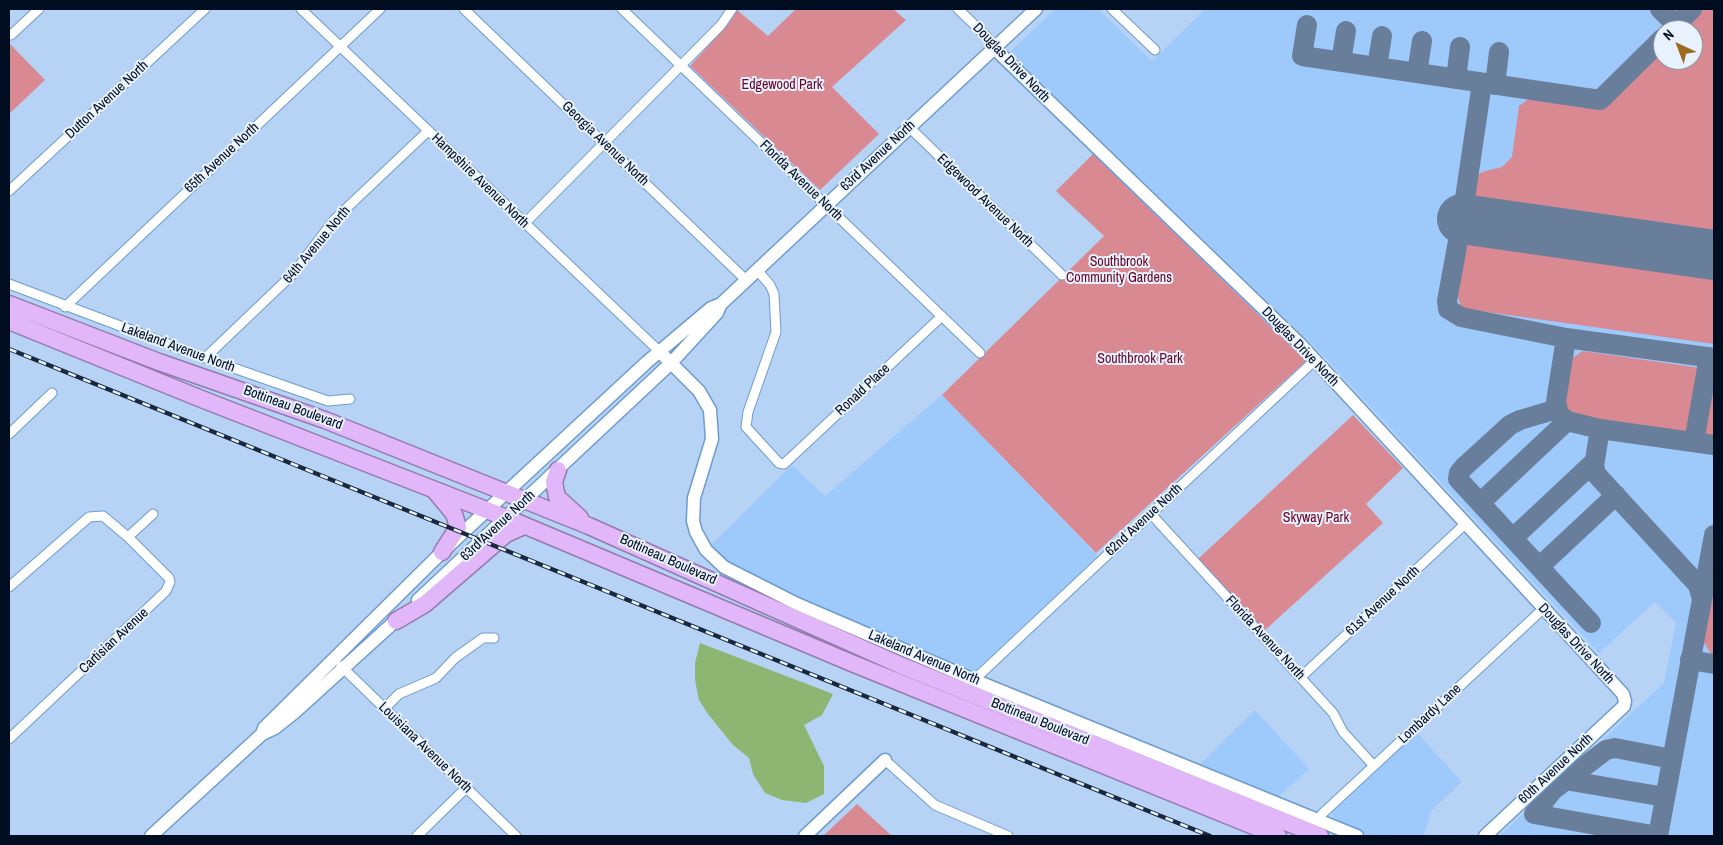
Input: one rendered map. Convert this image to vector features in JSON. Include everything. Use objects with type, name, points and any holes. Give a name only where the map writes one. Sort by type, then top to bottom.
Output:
[{"type":"highway","name":"Bottineau Boulevard","points":[[9,304],[149,358],[325,420],[589,526],[900,665],[1320,828]]},
{"type":"highway","name":"Bottineau Boulevard","points":[[9,321],[204,400],[507,518],[854,664],[1278,836]]},
{"type":"highway","points":[[558,470],[554,482],[558,497],[589,526]]},
{"type":"highway","points":[[434,489],[454,514],[458,527],[442,552]]},
{"type":"highway","points":[[396,621],[425,604],[506,534],[524,526]]},
{"type":"street","points":[[10,35],[39,9]]},
{"type":"street","name":"Dutton Avenue North","points":[[9,191],[205,9]]},
{"type":"street","name":"Hampshire Avenue North","points":[[301,9],[660,352]]},
{"type":"street","name":"65th Avenue North","points":[[65,307],[380,9]]},
{"type":"street","name":"Georgia Avenue North","points":[[464,9],[746,280]]},
{"type":"street","name":"Florida Avenue North","points":[[622,9],[980,354]]},
{"type":"street","points":[[524,224],[722,24],[732,9]]},
{"type":"street","name":"Douglas Drive North","points":[[958,9],[987,37],[994,48],[1294,338],[1464,525],[1623,694],[1626,701]]},
{"type":"street","name":"63rd Avenue North","points":[[339,664],[442,552],[486,510],[660,352],[711,308],[721,304],[1036,9]]},
{"type":"street","points":[[1112,9],[1155,50]]},
{"type":"street","name":"Edgewood Avenue North","points":[[909,128],[1062,275]]},
{"type":"street","name":"64th Avenue North","points":[[205,358],[287,281],[334,220],[428,131]]},
{"type":"street","name":"Ronald Place","points":[[757,270],[770,285],[774,294],[776,332],[748,412],[746,427],[779,463],[784,464],[942,316]]},
{"type":"street","name":"Lakeland Avenue North","points":[[9,284],[65,307],[328,401],[350,399]]},
{"type":"street","name":"63rd Avenue North","points":[[151,836],[262,734],[264,728],[339,664],[396,621],[507,518],[671,363],[718,313],[721,304]]},
{"type":"street","name":"Lakeland Avenue North","points":[[660,352],[703,396],[712,418],[711,447],[697,484],[693,508],[696,532],[712,558],[730,571],[797,604],[1320,828],[1357,836]]},
{"type":"street","name":"62nd Avenue North","points":[[974,680],[1314,361]]},
{"type":"street","points":[[9,434],[52,393]]},
{"type":"street","points":[[9,587],[89,517],[103,516],[128,537],[153,514]]},
{"type":"street","name":"Florida Avenue North","points":[[1151,514],[1333,713],[1343,732],[1374,766]]},
{"type":"street","name":"61st Avenue North","points":[[1302,678],[1464,525]]},
{"type":"street","name":"Cartisian Avenue","points":[[9,739],[166,591],[170,582],[169,578],[128,537]]},
{"type":"street","name":"Lombardy Lane","points":[[1320,828],[1322,814],[1543,609]]},
{"type":"street","points":[[384,709],[399,694],[436,678],[455,658],[483,638],[494,638]]},
{"type":"street","name":"Louisiana Avenue North","points":[[339,664],[516,836]]},
{"type":"street","name":"60th Avenue North","points":[[1485,836],[1624,706],[1626,701]]},
{"type":"street","points":[[805,836],[885,760],[935,805],[1008,836]]},
{"type":"street","points":[[417,836],[466,788]]},
{"type":"shaded area","points":[[1055,9],[1098,9],[1152,61],[1205,9],[1714,9],[1714,836],[1499,836],[1664,683],[1676,623],[1655,602],[1599,653],[1315,347],[1010,52]]},
{"type":"shaded area","points":[[942,395],[1098,556],[975,671],[971,673],[734,569],[708,548],[792,465],[825,496]]},
{"type":"shaded area","points":[[700,643],[833,694],[822,715],[804,725],[824,766],[824,794],[806,803],[782,800],[765,793],[753,774],[749,758],[733,745],[699,700],[695,680],[695,663]]},
{"type":"shaded area","points":[[1255,710],[1309,769],[1278,797],[1198,766]]},
{"type":"shaded area","points":[[1417,733],[1462,782],[1431,811],[1424,836],[1369,836],[1336,823],[1332,813],[1334,809]]},
{"type":"green space","name":"Edgewood Park","points":[[796,9],[893,9],[906,20],[832,87],[879,134],[820,190],[690,66],[728,24],[737,10],[768,36]]},
{"type":"green space","points":[[1702,9],[1714,9],[1714,240],[1482,207],[1472,198],[1475,178],[1482,172],[1502,167],[1512,157],[1519,106],[1530,98],[1593,107],[1612,97],[1653,57],[1653,70],[1703,70],[1703,20],[1691,20]]},
{"type":"green space","points":[[9,43],[45,80],[9,114]]},
{"type":"green space","name":"Southbrook Park","points":[[1093,154],[1306,361],[1096,553],[942,395],[1104,236],[1056,191]]},
{"type":"green space","points":[[1476,236],[1714,269],[1714,344],[1466,309],[1461,306],[1456,292],[1465,246]]},
{"type":"green space","points":[[1583,351],[1714,370],[1714,439],[1574,418],[1568,414],[1563,404],[1568,367],[1571,359]]},
{"type":"green space","name":"Skyway Park","points":[[1353,415],[1403,468],[1366,504],[1383,523],[1264,631],[1198,559]]},
{"type":"green space","points":[[1714,575],[1714,658],[1702,640]]},
{"type":"green space","points":[[857,804],[892,836],[823,836]]},
{"type":"taxiway","points":[[1660,9],[1671,20]]},
{"type":"taxiway","points":[[1681,20],[1692,9]]},
{"type":"taxiway","points":[[1307,25],[1302,56],[1600,100],[1653,48]]},
{"type":"taxiway","points":[[1341,62],[1346,31]]},
{"type":"taxiway","points":[[1377,67],[1382,36]]},
{"type":"taxiway","points":[[1417,73],[1422,41]]},
{"type":"taxiway","points":[[1456,79],[1460,47]]},
{"type":"taxiway","points":[[1495,85],[1499,52]]},
{"type":"taxiway","points":[[1482,83],[1462,219],[1447,301],[1448,309],[1461,317],[1566,338],[1714,358]]},
{"type":"taxiway","points":[[1566,338],[1556,402],[1559,414],[1567,421],[1600,429],[1714,445]]},
{"type":"taxiway","points":[[1694,442],[1709,357]]},
{"type":"taxiway","points":[[1557,409],[1520,420],[1510,425],[1464,467],[1459,473],[1458,479],[1591,623]]},
{"type":"taxiway","points":[[1480,503],[1567,421]]},
{"type":"taxiway","points":[[1600,429],[1594,466],[1596,474],[1698,585],[1702,599]]},
{"type":"taxiway","points":[[1513,538],[1594,462]]},
{"type":"taxiway","points":[[1539,567],[1616,495]]},
{"type":"taxiway","points":[[1658,836],[1714,535]]},
{"type":"taxiway","points":[[1690,660],[1714,664]]},
{"type":"taxiway","points":[[1658,836],[1534,814],[1553,790],[1606,750],[1615,748],[1672,759]]},
{"type":"taxiway","points":[[1565,780],[1665,797]]},
{"type":"runway","points":[[1462,219],[1714,255]]},
{"type":"railway","points":[[9,349],[1210,836]]},
{"type":"park label","name":"Southbrook Community Gardens","points":[[1119,270]]}]
